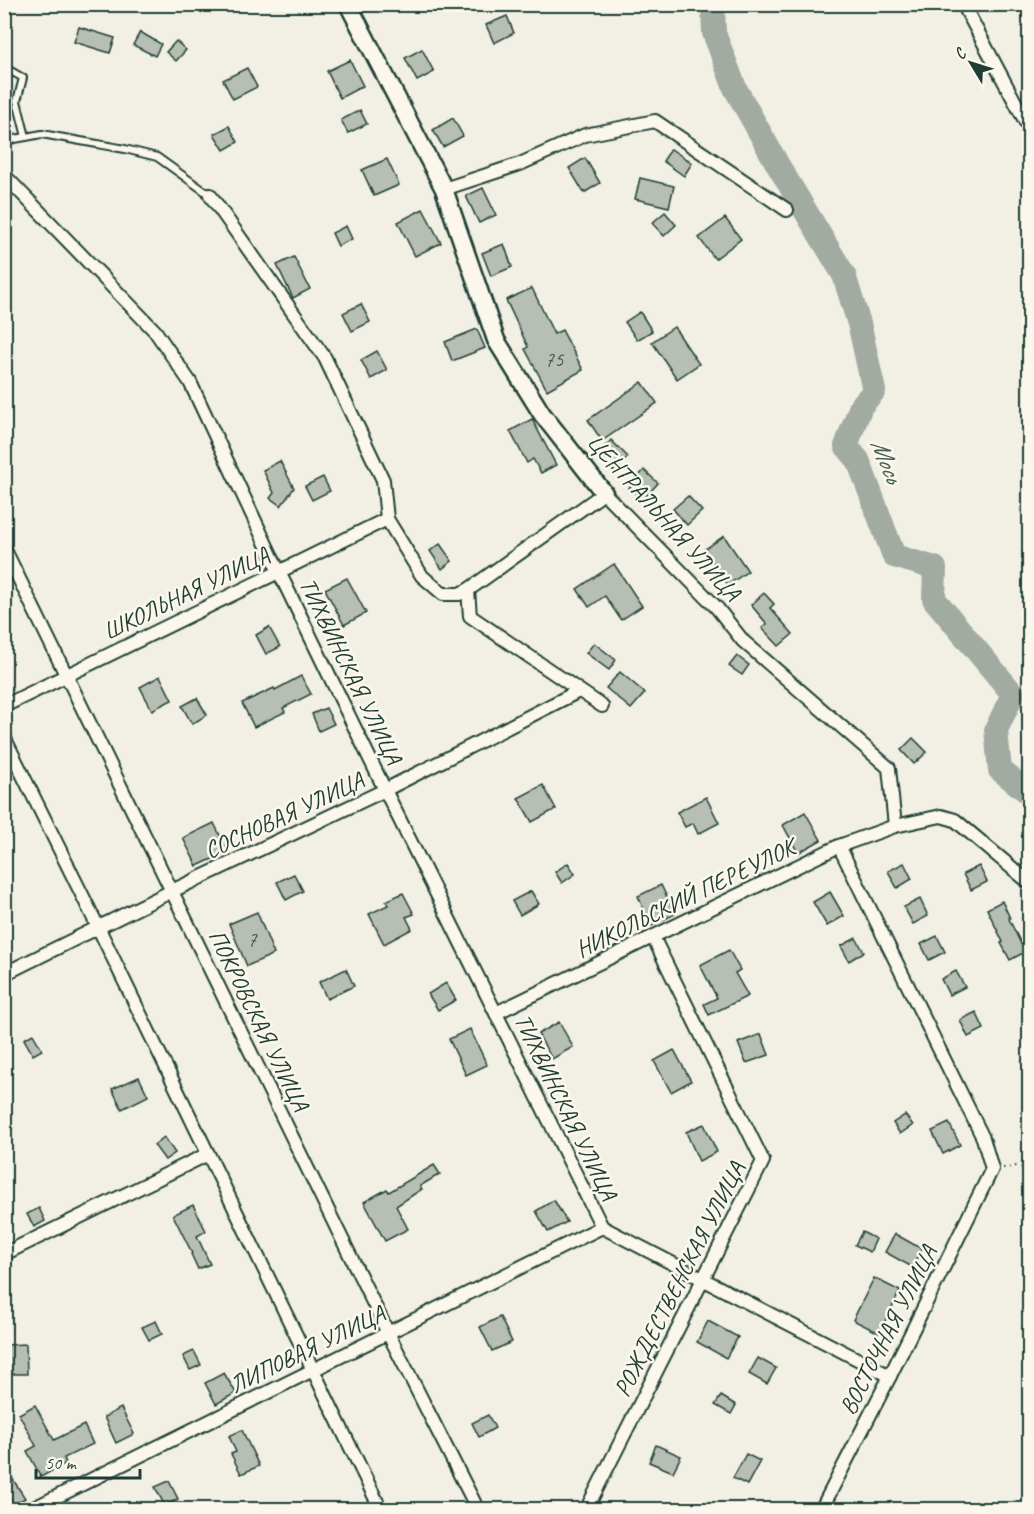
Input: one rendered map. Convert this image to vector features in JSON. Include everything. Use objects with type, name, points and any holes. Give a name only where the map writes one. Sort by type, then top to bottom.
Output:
[{"type":"street","name":"ЦЕНТРАЛЬНАЯ УЛИЦА","points":[[348,4],[444,189],[496,340],[542,414],[604,493],[717,608],[743,641],[889,768],[895,826]]},
{"type":"street","points":[[963,4],[1029,130]]},
{"type":"street","points":[[444,189],[520,164],[585,135],[655,121],[787,210]]},
{"type":"street","name":"ТИХВИНСКАЯ УЛИЦА","points":[[4,175],[155,331],[190,382],[385,790],[602,1227]]},
{"type":"street","points":[[210,195],[325,358],[383,480],[387,519],[422,576],[443,594],[459,594],[468,590],[604,493]]},
{"type":"street","name":"ШКОЛЬНАЯ УЛИЦА","points":[[4,706],[387,519]]},
{"type":"street","name":"ПОКРОВСКАЯ УЛИЦА","points":[[4,548],[388,1333],[478,1509]]},
{"type":"street","points":[[468,590],[470,616],[602,706]]},
{"type":"street","name":"СОСНОВАЯ УЛИЦА","points":[[4,974],[385,790],[579,691]]},
{"type":"street","points":[[4,737],[381,1509]]},
{"type":"street","name":"НИКОЛЬСКИЙ ПЕРЕУЛОК","points":[[496,1013],[839,846],[895,826],[941,816],[955,820],[1029,884]]},
{"type":"street","points":[[839,846],[983,1138],[992,1169]]},
{"type":"street","name":"РОЖДЕСТВЕНСКАЯ УЛИЦА","points":[[586,1509],[763,1161],[653,937]]},
{"type":"street","points":[[4,1254],[208,1154]]},
{"type":"street","name":"ВОСТОЧНАЯ УЛИЦА","points":[[821,1509],[890,1376],[992,1169]]},
{"type":"street","points":[[602,1227],[890,1376]]},
{"type":"street","name":"ЛИПОВАЯ УЛИЦА","points":[[30,1509],[602,1227]]},
{"type":"lane","points":[[4,67],[23,78],[17,101],[26,137]]},
{"type":"lane","points":[[4,141],[42,134],[157,157],[210,195]]},
{"type":"path","points":[[992,1169],[1017,1166],[1029,1170]]},
{"type":"building","points":[[507,16],[514,33],[494,43],[486,25]]},
{"type":"building","points":[[79,27],[115,38],[110,53],[74,42]]},
{"type":"building","points":[[140,32],[161,44],[155,56],[133,45]]},
{"type":"building","points":[[176,41],[186,50],[176,61],[166,52]]},
{"type":"building","points":[[422,49],[434,72],[417,81],[405,58]]},
{"type":"building","points":[[350,60],[363,86],[340,98],[327,71]]},
{"type":"building","points":[[247,68],[257,87],[233,99],[223,80]]},
{"type":"building","points":[[360,110],[367,124],[348,133],[341,120]]},
{"type":"building","points":[[453,118],[463,136],[443,147],[433,130]]},
{"type":"building","points":[[229,126],[238,142],[224,150],[214,134]]},
{"type":"building","points":[[671,149],[692,163],[684,176],[663,161]]},
{"type":"building","points":[[585,158],[600,183],[584,193],[569,168]]},
{"type":"building","points":[[387,159],[399,185],[374,196],[362,170]]},
{"type":"building","points":[[640,178],[674,186],[669,207],[635,199]]},
{"type":"building","points":[[483,188],[496,215],[479,223],[466,196]]},
{"type":"building","points":[[423,209],[441,243],[415,256],[398,222]]},
{"type":"building","points":[[665,212],[676,225],[664,236],[652,223]]},
{"type":"building","points":[[725,218],[741,239],[715,259],[699,238]]},
{"type":"building","points":[[346,226],[352,239],[338,246],[332,233]]},
{"type":"building","points":[[504,244],[512,267],[491,276],[482,253]]},
{"type":"building","points":[[294,257],[310,289],[293,298],[277,265]]},
{"type":"building","points":[[532,288],[554,334],[562,330],[583,370],[547,390],[525,349],[528,347],[506,300]]},
{"type":"building","points":[[361,304],[370,322],[352,331],[343,313]]},
{"type":"building","points":[[640,312],[652,331],[637,340],[625,322]]},
{"type":"building","points":[[674,327],[699,364],[677,379],[652,342]]},
{"type":"building","points":[[477,329],[485,348],[452,361],[445,342]]},
{"type":"building","points":[[377,351],[387,370],[371,379],[361,360]]},
{"type":"building","points":[[642,382],[657,403],[602,441],[588,420]]},
{"type":"building","points":[[532,419],[556,465],[541,473],[533,459],[527,463],[510,431]]},
{"type":"building","points":[[611,440],[628,457],[614,472],[597,455]]},
{"type":"building","points":[[280,461],[294,488],[281,506],[270,498],[274,493],[263,470]]},
{"type":"building","points":[[644,470],[658,483],[643,500],[629,488]]},
{"type":"building","points":[[323,477],[330,491],[312,500],[305,486]]},
{"type":"building","points":[[688,496],[702,511],[687,525],[673,509]]},
{"type":"building","points":[[724,536],[748,571],[728,585],[704,550]]},
{"type":"building","points":[[440,544],[452,561],[442,569],[430,551]]},
{"type":"building","points":[[614,564],[642,606],[621,620],[605,596],[589,607],[577,589]]},
{"type":"building","points":[[347,578],[366,613],[344,625],[325,589]]},
{"type":"building","points":[[764,593],[774,604],[770,608],[793,634],[779,646],[762,628],[767,624],[751,605]]},
{"type":"building","points":[[269,627],[280,647],[266,654],[256,635]]},
{"type":"building","points":[[594,643],[616,660],[609,670],[586,653]]},
{"type":"building","points":[[737,656],[749,665],[742,675],[729,666]]},
{"type":"building","points":[[620,672],[645,693],[631,709],[606,688]]},
{"type":"building","points":[[160,676],[172,700],[152,710],[140,687]]},
{"type":"building","points":[[301,676],[311,694],[283,708],[285,712],[254,727],[242,703],[274,688],[275,690]]},
{"type":"building","points":[[197,698],[207,715],[192,724],[182,706]]},
{"type":"building","points":[[326,708],[334,724],[319,731],[312,714]]},
{"type":"building","points":[[913,738],[927,752],[914,764],[901,750]]},
{"type":"building","points":[[543,785],[556,809],[532,822],[518,798]]},
{"type":"building","points":[[706,797],[719,823],[698,834],[693,823],[685,827],[677,812]]},
{"type":"building","points":[[805,812],[821,840],[798,853],[783,825]]},
{"type":"building","points":[[214,823],[228,852],[197,866],[183,838]]},
{"type":"building","points":[[568,863],[575,874],[562,883],[555,872]]},
{"type":"building","points":[[904,863],[912,879],[897,888],[888,871]]},
{"type":"building","points":[[979,866],[987,882],[971,890],[963,874]]},
{"type":"building","points":[[294,874],[303,891],[286,900],[277,882]]},
{"type":"building","points":[[661,885],[675,914],[651,926],[638,896]]},
{"type":"building","points":[[531,891],[539,904],[520,915],[512,901]]},
{"type":"building","points":[[830,892],[844,916],[827,926],[813,902]]},
{"type":"building","points":[[403,893],[414,914],[406,917],[412,929],[384,944],[369,914],[388,905],[386,901]]},
{"type":"building","points":[[920,899],[928,916],[913,924],[904,907]]},
{"type":"building","points":[[1002,901],[1025,952],[1010,960],[987,909]]},
{"type":"building","points":[[257,912],[274,954],[247,966],[229,924]]},
{"type":"building","points":[[937,936],[945,952],[929,960],[921,944]]},
{"type":"building","points":[[856,938],[864,952],[849,961],[841,946]]},
{"type":"building","points":[[729,950],[740,970],[735,973],[748,996],[709,1015],[704,1004],[717,998],[700,965]]},
{"type":"building","points":[[346,969],[354,986],[327,999],[319,982]]},
{"type":"building","points":[[956,971],[965,987],[949,995],[941,979]]},
{"type":"building","points":[[446,983],[456,1000],[438,1010],[428,994]]},
{"type":"building","points":[[976,1012],[984,1029],[968,1037],[960,1020]]},
{"type":"building","points":[[559,1022],[573,1047],[552,1059],[538,1034]]},
{"type":"building","points":[[470,1029],[487,1065],[466,1075],[449,1039]]},
{"type":"building","points":[[33,1034],[42,1050],[33,1055],[24,1039]]},
{"type":"building","points":[[761,1034],[769,1055],[746,1063],[738,1043]]},
{"type":"building","points":[[674,1050],[691,1081],[671,1092],[654,1061]]},
{"type":"building","points":[[139,1077],[148,1096],[122,1109],[112,1089]]},
{"type":"building","points":[[905,1115],[913,1125],[900,1134],[893,1123]]},
{"type":"building","points":[[949,1123],[960,1145],[943,1154],[932,1131]]},
{"type":"building","points":[[704,1124],[717,1152],[699,1161],[686,1132]]},
{"type":"building","points":[[164,1137],[175,1153],[165,1160],[154,1145]]},
{"type":"building","points":[[434,1165],[440,1174],[420,1186],[422,1189],[396,1206],[408,1229],[385,1241],[364,1202],[387,1189],[389,1192]]},
{"type":"building","points":[[554,1200],[567,1222],[548,1232],[536,1211]]},
{"type":"building","points":[[193,1205],[206,1231],[197,1236],[210,1264],[198,1269],[173,1215]]},
{"type":"building","points":[[39,1208],[45,1221],[34,1227],[27,1214]]},
{"type":"building","points":[[862,1232],[876,1239],[870,1252],[855,1245]]},
{"type":"building","points":[[895,1234],[922,1249],[912,1267],[885,1252]]},
{"type":"building","points":[[874,1278],[900,1291],[879,1333],[853,1320]]},
{"type":"building","points":[[500,1317],[512,1342],[492,1351],[480,1327]]},
{"type":"building","points":[[156,1321],[162,1334],[149,1340],[142,1327]]},
{"type":"building","points":[[708,1321],[738,1337],[726,1358],[697,1342]]},
{"type":"building","points":[[26,1344],[27,1374],[6,1374],[5,1345]]},
{"type":"building","points":[[194,1351],[201,1365],[190,1370],[183,1356]]},
{"type":"building","points":[[758,1358],[776,1368],[767,1384],[749,1374]]},
{"type":"building","points":[[224,1373],[236,1393],[216,1404],[205,1383]]},
{"type":"building","points":[[721,1396],[736,1405],[731,1414],[715,1405]]},
{"type":"building","points":[[35,1405],[54,1440],[84,1425],[93,1444],[64,1458],[66,1463],[41,1477],[27,1451],[36,1446],[19,1414]]},
{"type":"building","points":[[121,1408],[134,1434],[116,1443],[104,1417]]},
{"type":"building","points":[[488,1415],[495,1428],[479,1437],[472,1423]]},
{"type":"building","points":[[242,1430],[259,1466],[241,1474],[231,1454],[236,1452],[229,1436]]},
{"type":"building","points":[[656,1445],[681,1456],[673,1472],[649,1462]]},
{"type":"building","points":[[746,1454],[760,1461],[747,1485],[733,1478]]},
{"type":"building","points":[[12,1478],[25,1498],[14,1505],[4,1490],[4,1482]]},
{"type":"building","points":[[169,1481],[178,1499],[165,1506],[155,1487]]},
{"type":"waterway","name":"Мось","points":[[713,4],[714,33],[735,88],[844,275],[860,327],[874,391],[861,406],[846,446],[858,460],[894,556],[935,568],[934,599],[1013,694],[996,730],[1000,770],[1030,794]]}]
